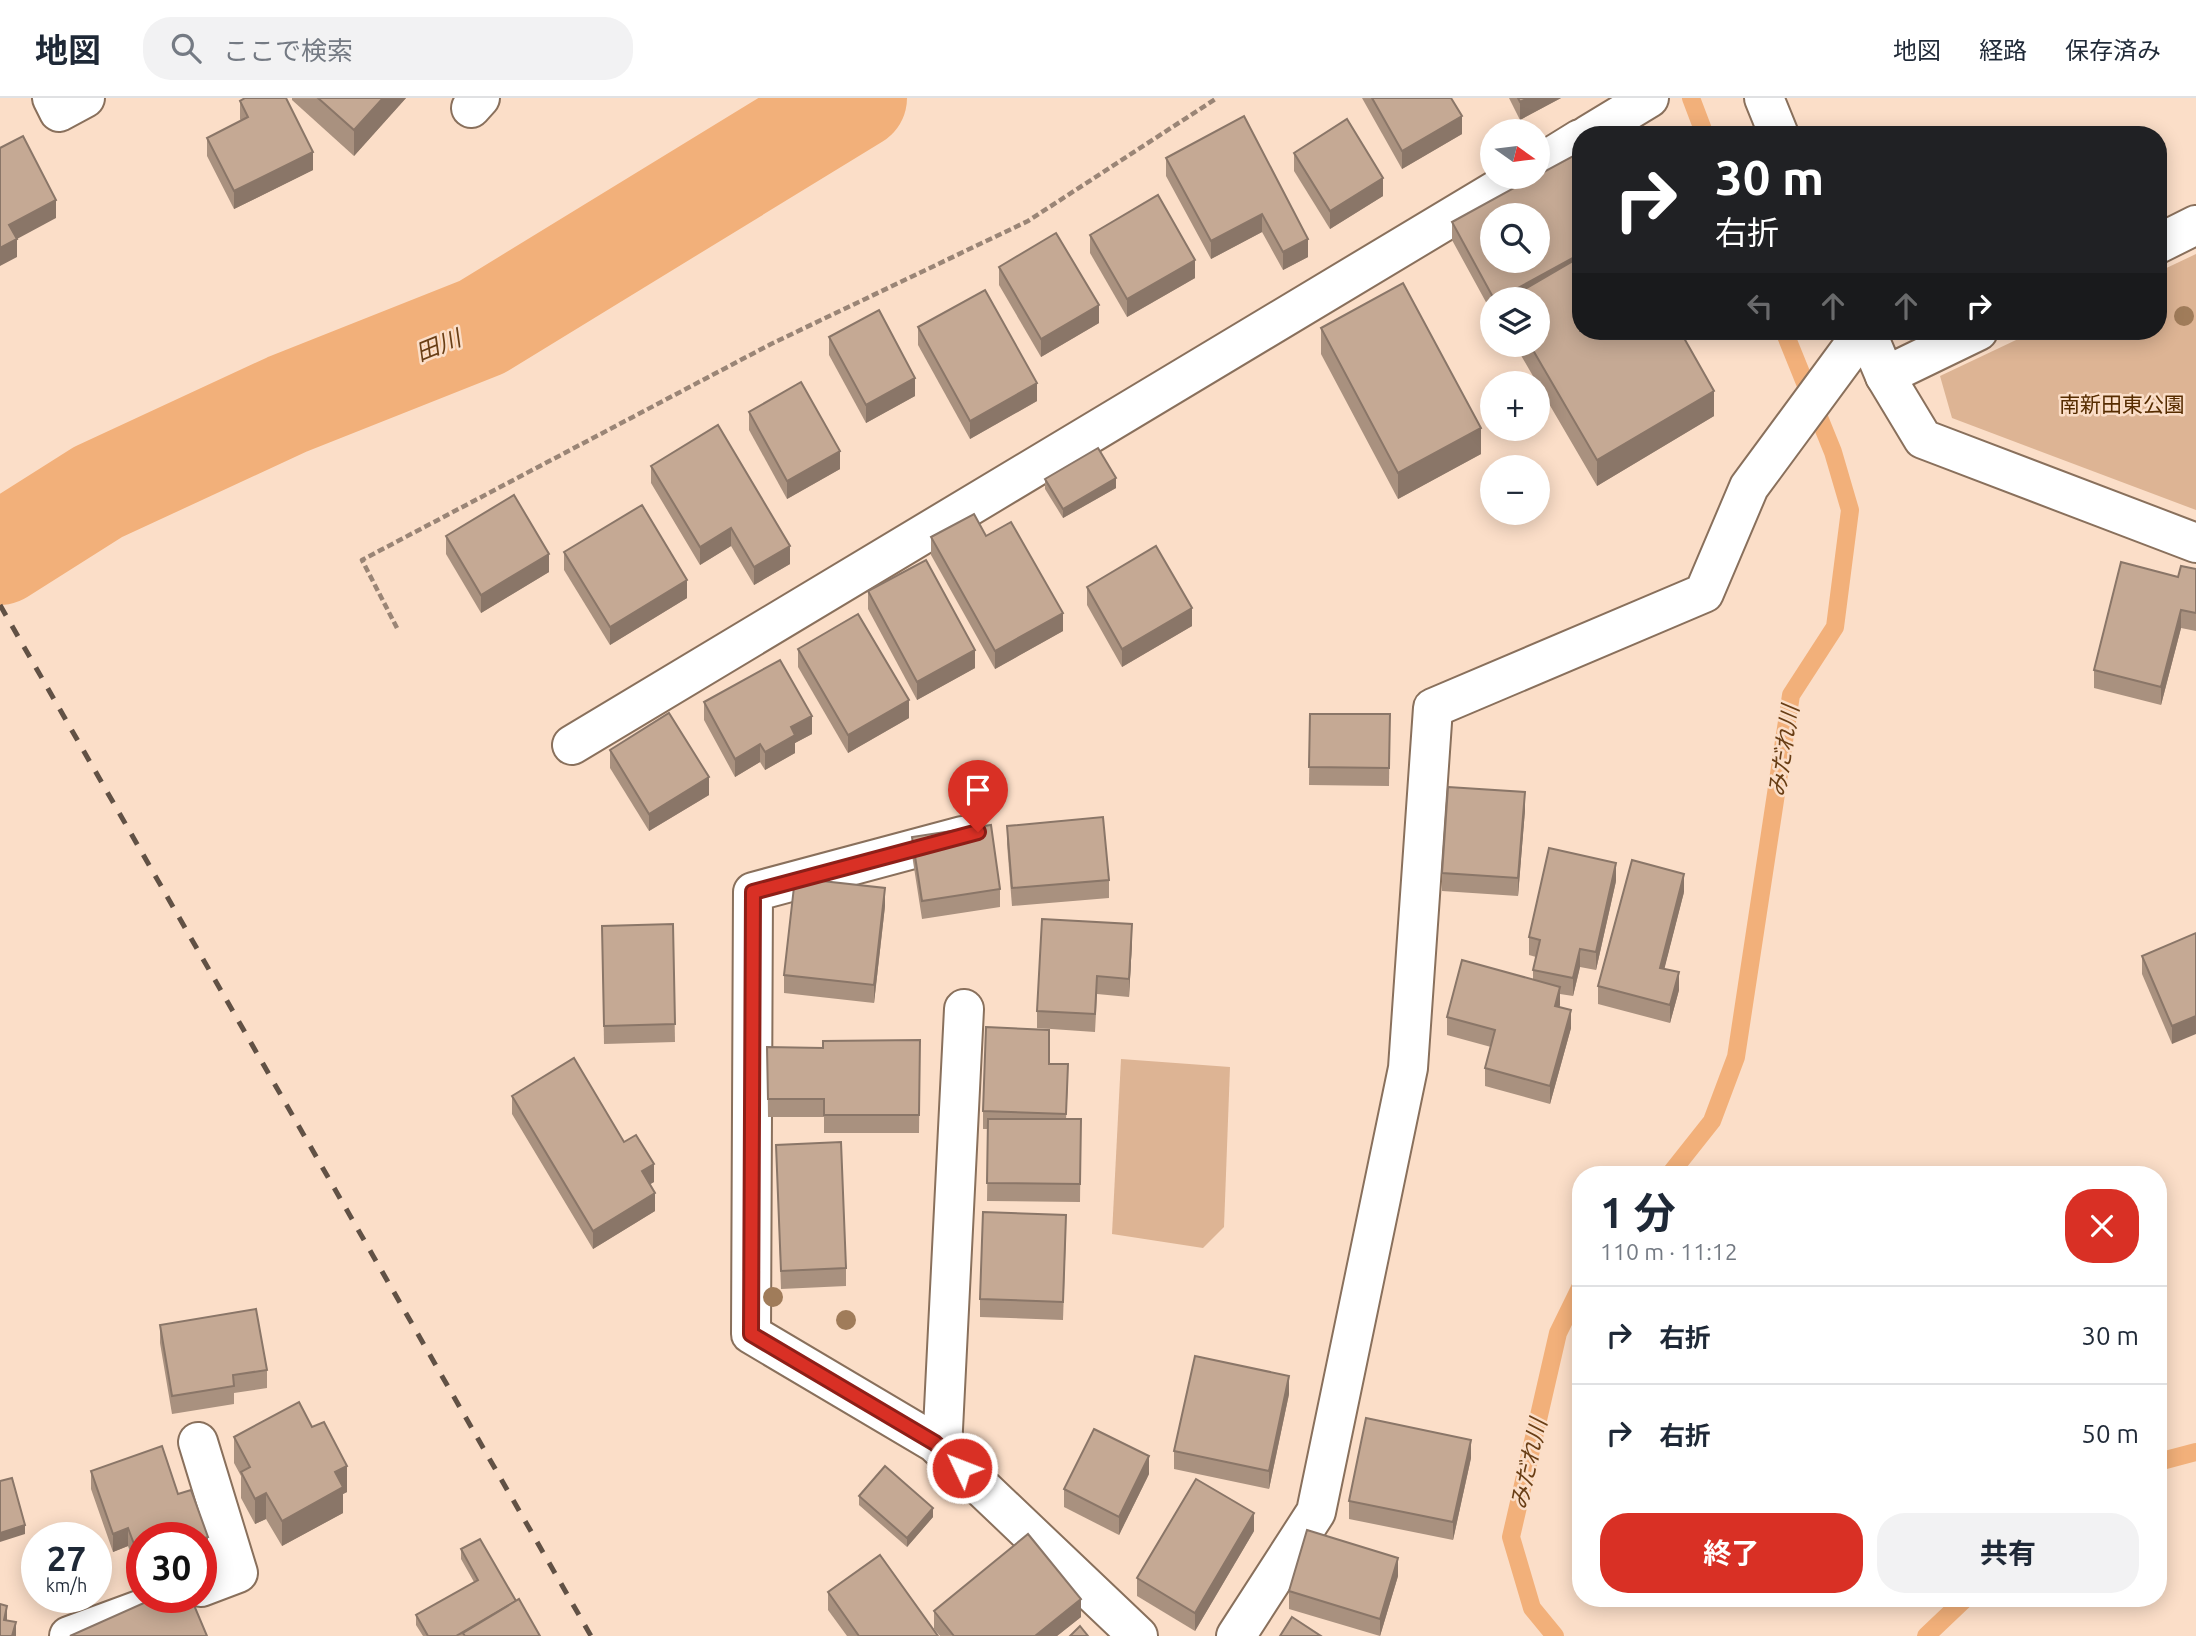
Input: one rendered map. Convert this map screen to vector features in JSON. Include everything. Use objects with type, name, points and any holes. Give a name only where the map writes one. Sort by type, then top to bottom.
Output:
[{"type":"street","points":[[52,98],[60,112],[85,98]]},
{"type":"street","points":[[1603,126],[1649,98]]},
{"type":"street","points":[[1764,98],[1775,126]]},
{"type":"street","points":[[1550,157],[1572,144]]},
{"type":"street","points":[[572,745],[1498,189]]},
{"type":"street","points":[[2167,240],[2196,225]]},
{"type":"street","points":[[1236,1636],[1316,1512],[1408,1068],[1433,708],[1704,593],[1749,487],[1785,435],[1858,340]]},
{"type":"street","points":[[1869,340],[1885,376],[1923,439],[2196,543]]},
{"type":"street","points":[[1885,376],[1959,340]]},
{"type":"street","points":[[978,832],[753,892],[751,1334],[935,1443],[1138,1636]]},
{"type":"street","points":[[942,1449],[964,1009]]},
{"type":"street","points":[[198,1442],[238,1573],[217,1581]]},
{"type":"street","points":[[69,1636],[131,1613]]},
{"type":"path","points":[[397,628],[362,559],[771,344],[1028,221],[1217,98]]},
{"type":"green space","name":"南新田東公園","points":[[2196,254],[2196,510],[1952,418],[1940,376],[2016,340],[2167,340],[2167,268]]},
{"type":"green space","points":[[1121,1059],[1230,1067],[1224,1227],[1203,1248],[1112,1234]]},
{"type":"building","points":[[245,98],[286,98],[313,152],[234,191],[207,138],[248,117],[240,101]]},
{"type":"building","points":[[318,98],[383,98],[354,130]]},
{"type":"building","points":[[1372,98],[1451,98],[1462,116],[1402,151]]},
{"type":"building","points":[[1244,116],[1308,239],[1283,252],[1262,214],[1211,241],[1166,158]]},
{"type":"building","points":[[1347,119],[1383,178],[1330,211],[1294,153]]},
{"type":"building","points":[[23,136],[56,200],[9,225],[17,239],[0,248],[0,148]]},
{"type":"building","points":[[1572,157],[1572,258],[1550,270],[1550,203],[1487,203],[1512,189],[1550,189],[1550,169]]},
{"type":"building","points":[[1158,195],[1195,260],[1127,299],[1090,235]]},
{"type":"building","points":[[1480,207],[1480,273],[1545,273],[1520,287],[1487,287],[1452,222]]},
{"type":"building","points":[[1056,233],[1099,305],[1041,339],[999,267]]},
{"type":"building","points":[[1572,262],[1572,340],[1685,340],[1714,391],[1597,460],[1550,379],[1550,371],[1545,371],[1537,357],[1550,357],[1550,287],[1529,287]]},
{"type":"building","points":[[1403,283],[1480,429],[1398,473],[1321,328]]},
{"type":"building","points":[[985,290],[1037,383],[970,421],[918,327]]},
{"type":"building","points":[[879,310],[915,378],[866,405],[829,337]]},
{"type":"building","points":[[801,382],[840,451],[787,481],[749,412]]},
{"type":"building","points":[[718,425],[790,546],[754,567],[731,528],[700,547],[651,466]]},
{"type":"building","points":[[1098,448],[1116,478],[1063,509],[1045,479]]},
{"type":"building","points":[[514,495],[549,554],[481,595],[446,536]]},
{"type":"building","points":[[642,505],[687,580],[610,627],[564,552]]},
{"type":"building","points":[[974,514],[986,536],[1011,522],[1063,613],[995,651],[931,537]]},
{"type":"building","points":[[1156,546],[1192,608],[1122,649],[1087,587]]},
{"type":"building","points":[[926,560],[975,650],[917,682],[868,591]]},
{"type":"building","points":[[2121,562],[2178,577],[2181,566],[2196,569],[2196,613],[2181,610],[2161,687],[2094,670]]},
{"type":"building","points":[[858,614],[909,700],[848,735],[798,649]]},
{"type":"building","points":[[780,660],[812,716],[791,727],[795,735],[765,752],[760,744],[735,759],[704,702]]},
{"type":"building","points":[[669,713],[709,777],[649,814],[610,750]]},
{"type":"building","points":[[1310,714],[1390,714],[1389,768],[1309,767]]},
{"type":"building","points":[[1448,787],[1525,792],[1518,878],[1442,873]]},
{"type":"building","points":[[1103,817],[1109,880],[1012,888],[1007,826]]},
{"type":"building","points":[[991,825],[1000,889],[922,901],[912,837]]},
{"type":"building","points":[[1549,848],[1616,863],[1596,952],[1580,949],[1573,978],[1533,970],[1540,940],[1529,937]]},
{"type":"building","points":[[1632,860],[1684,874],[1660,968],[1679,972],[1670,1005],[1598,986]]},
{"type":"building","points":[[795,878],[885,888],[874,985],[784,975]]},
{"type":"building","points":[[1042,919],[1132,924],[1129,979],[1097,976],[1095,1014],[1037,1011]]},
{"type":"building","points":[[673,924],[675,1024],[604,1026],[602,926]]},
{"type":"building","points":[[2196,933],[2196,1016],[2172,1026],[2142,956]]},
{"type":"building","points":[[1462,960],[1560,987],[1555,1006],[1571,1010],[1550,1086],[1485,1068],[1495,1030],[1447,1017]]},
{"type":"building","points":[[986,1027],[1049,1030],[1049,1064],[1068,1064],[1066,1114],[983,1111]]},
{"type":"building","points":[[920,1040],[919,1115],[824,1115],[824,1099],[768,1099],[767,1047],[823,1048],[823,1041]]},
{"type":"building","points":[[574,1058],[624,1142],[636,1135],[654,1164],[642,1171],[655,1193],[593,1231],[512,1096]]},
{"type":"building","points":[[988,1119],[1081,1119],[1080,1184],[987,1183]]},
{"type":"building","points":[[841,1142],[846,1268],[781,1271],[776,1145]]},
{"type":"building","points":[[983,1212],[1066,1215],[1063,1302],[980,1299]]},
{"type":"building","points":[[256,1309],[267,1370],[233,1375],[234,1386],[172,1396],[160,1325]]},
{"type":"building","points":[[1195,1356],[1289,1376],[1269,1471],[1174,1451]]},
{"type":"building","points":[[299,1402],[312,1427],[324,1422],[347,1466],[335,1472],[343,1487],[282,1521],[266,1493],[255,1499],[241,1472],[250,1467],[234,1437]]},
{"type":"building","points":[[1366,1418],[1471,1440],[1453,1522],[1349,1501]]},
{"type":"building","points":[[1094,1429],[1149,1456],[1119,1517],[1064,1489]]},
{"type":"building","points":[[162,1446],[178,1494],[191,1490],[203,1522],[126,1522],[126,1529],[113,1534],[112,1522],[109,1522],[91,1471]]},
{"type":"building","points":[[885,1466],[933,1508],[907,1538],[859,1496]]},
{"type":"building","points":[[12,1478],[24,1522],[21,1522],[21,1526],[0,1533],[0,1481]]},
{"type":"building","points":[[1196,1479],[1254,1513],[1195,1613],[1137,1578]]},
{"type":"building","points":[[1307,1530],[1398,1558],[1380,1619],[1289,1591]]},
{"type":"building","points":[[1028,1534],[1081,1599],[1035,1636],[954,1636],[934,1611]]},
{"type":"building","points":[[480,1539],[516,1601],[456,1636],[428,1636],[416,1615],[478,1580],[461,1549]]},
{"type":"building","points":[[880,1555],[938,1636],[859,1636],[828,1592]]},
{"type":"building","points":[[519,1599],[540,1636],[465,1636],[463,1633]]},
{"type":"building","points":[[0,1604],[7,1606],[4,1620],[16,1622],[12,1636],[0,1636]]},
{"type":"building","points":[[126,1611],[197,1613],[207,1636],[70,1636]]},
{"type":"building","points":[[1292,1617],[1321,1636],[1280,1636]]},
{"type":"building","points":[[1080,1626],[1088,1636],[1070,1636]]},
{"type":"waterway","name":"田川","points":[[0,554],[98,492],[288,404],[482,327],[856,98]]},
{"type":"waterway","name":"みだれ川","points":[[1691,98],[1702,126]]},
{"type":"waterway","name":"みだれ川","points":[[1676,1166],[1712,1121],[1736,1057],[1791,695],[1835,627],[1850,510],[1833,452],[1788,340]]},
{"type":"waterway","name":"みだれ川","points":[[1555,1636],[1532,1608],[1511,1537],[1558,1333],[1572,1304]]},
{"type":"waterway","points":[[2167,1460],[2196,1452]]},
{"type":"waterway","points":[[1926,1636],[1957,1607]]},
{"type":"railway","points":[[0,605],[591,1636]]},
{"type":"route","points":[[962,1468],[935,1443],[751,1334],[753,892],[978,832]]}]
